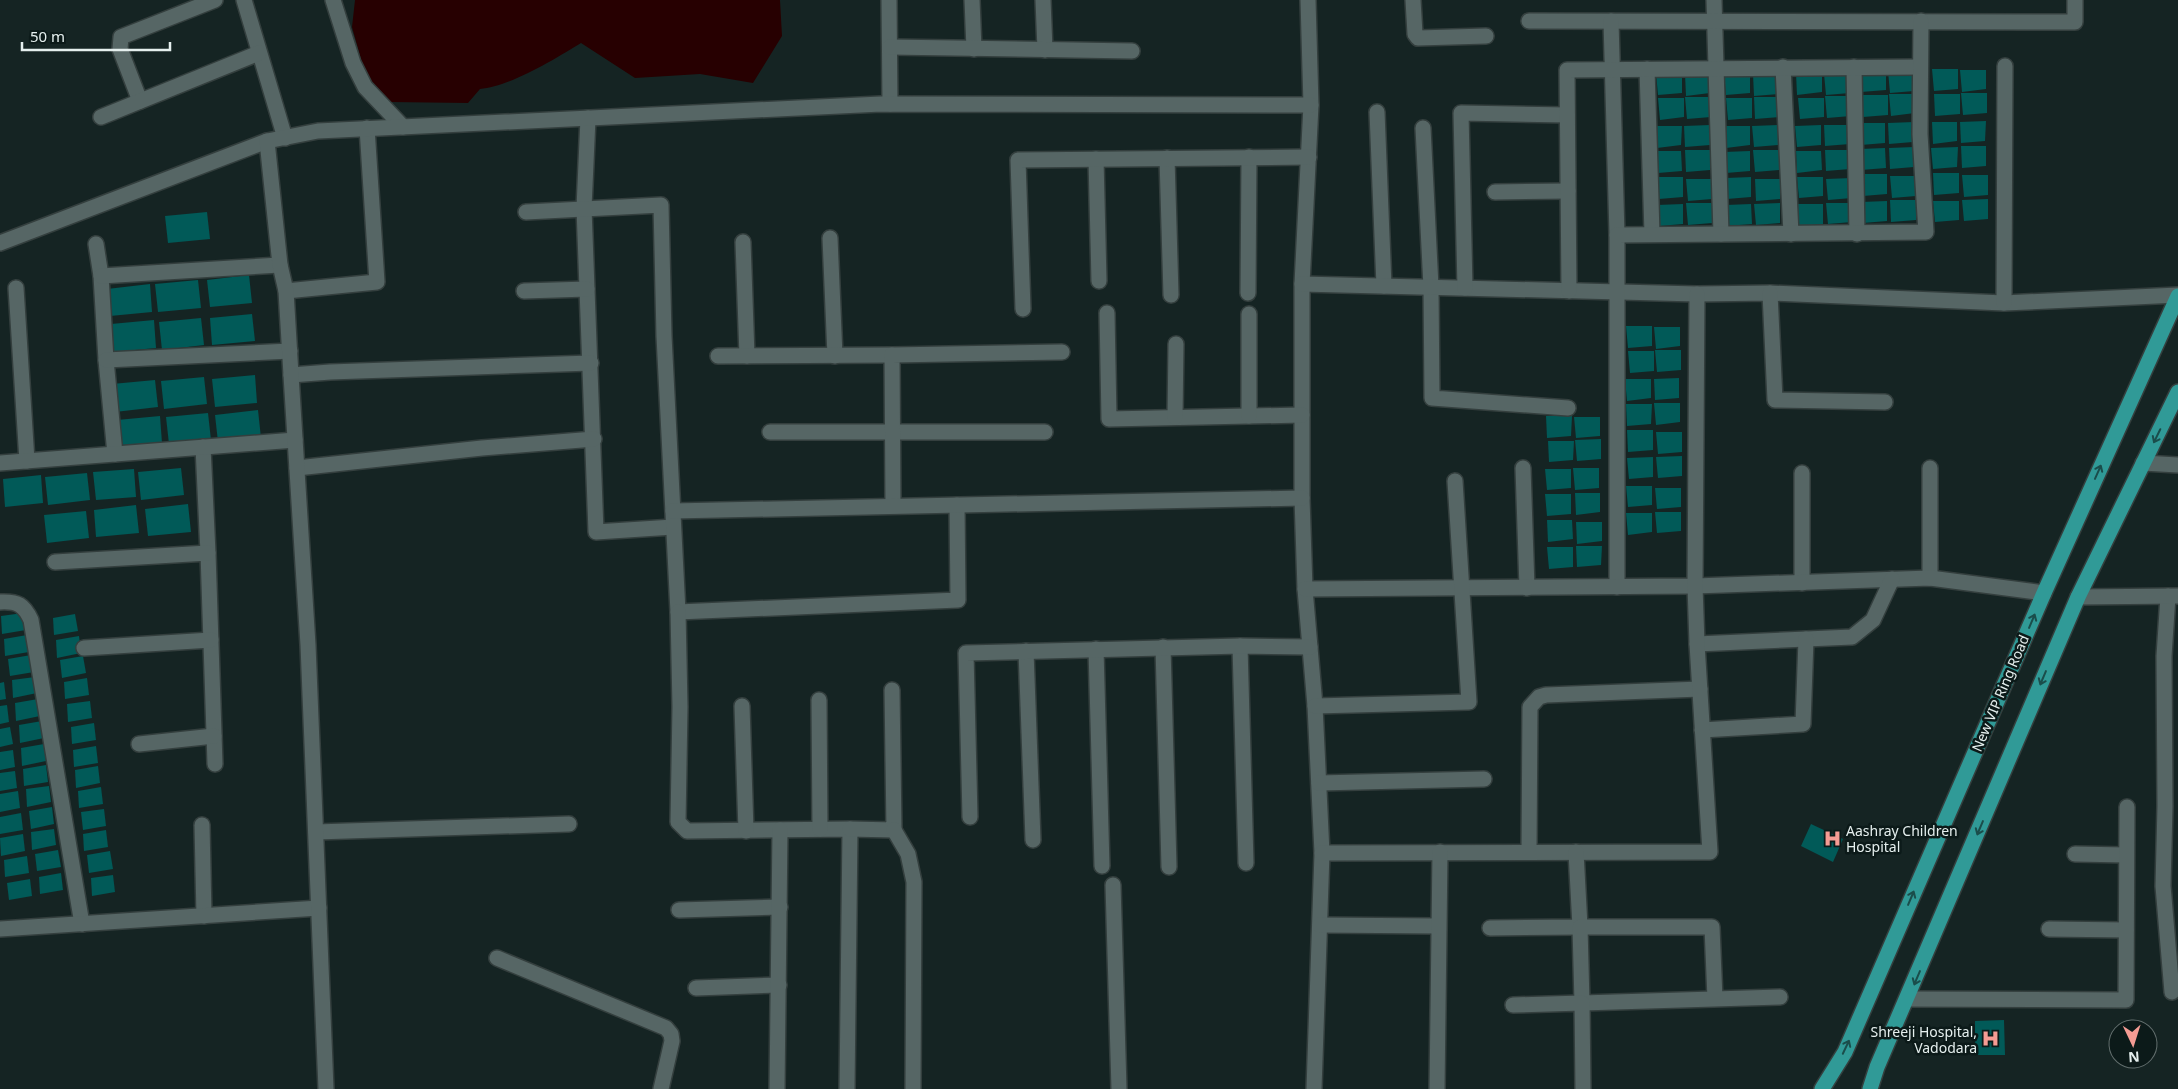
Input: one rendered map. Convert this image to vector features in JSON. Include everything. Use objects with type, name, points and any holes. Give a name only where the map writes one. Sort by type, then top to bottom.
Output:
[{"type":"main road","name":"New VIP Ring Road","points":[[1822,1089],[1845,1052],[2044,592],[2178,295]]},
{"type":"main road","points":[[1870,1089],[1877,1067],[1908,999],[2078,597],[2178,392]]},
{"type":"street","points":[[140,101],[120,49],[121,38],[214,0]]},
{"type":"street","points":[[244,0],[285,138]]},
{"type":"street","points":[[333,0],[353,63],[365,87],[403,127]]},
{"type":"street","points":[[889,0],[890,104]]},
{"type":"street","points":[[972,0],[974,49]]},
{"type":"street","points":[[1043,0],[1044,50]]},
{"type":"street","points":[[1308,0],[1311,105],[1302,284],[1302,498],[1305,589],[1315,706],[1322,852],[1314,1089]]},
{"type":"street","points":[[1413,0],[1414,34],[1418,38],[1486,36]]},
{"type":"street","points":[[1714,0],[1721,234]]},
{"type":"street","points":[[1529,21],[2075,22],[2075,0]]},
{"type":"street","points":[[1611,21],[1617,235],[1617,587]]},
{"type":"street","points":[[1617,235],[1926,232],[1920,134],[1920,21]]},
{"type":"street","points":[[890,47],[1132,51]]},
{"type":"street","points":[[101,116],[259,53]]},
{"type":"street","points":[[2004,303],[2005,66]]},
{"type":"street","points":[[1568,291],[1567,70],[1716,67],[1920,67]]},
{"type":"street","points":[[1783,67],[1790,234]]},
{"type":"street","points":[[1854,67],[1857,234]]},
{"type":"street","points":[[1647,69],[1652,234]]},
{"type":"street","points":[[0,244],[267,141],[318,131],[890,104],[1311,105]]},
{"type":"street","points":[[1376,112],[1384,286]]},
{"type":"street","points":[[1465,288],[1461,113],[1568,115]]},
{"type":"street","points":[[588,118],[584,208],[596,532],[673,527]]},
{"type":"street","points":[[286,291],[377,282],[367,128]]},
{"type":"street","points":[[1423,128],[1431,287],[1432,398],[1568,408]]},
{"type":"street","points":[[267,141],[280,265],[286,291],[290,351],[307,635],[326,1089]]},
{"type":"street","points":[[1248,157],[1248,293]]},
{"type":"street","points":[[1023,309],[1018,160],[1309,157]]},
{"type":"street","points":[[1167,158],[1171,295]]},
{"type":"street","points":[[1096,159],[1099,281]]},
{"type":"street","points":[[1495,192],[1568,191]]},
{"type":"street","points":[[526,212],[661,205],[664,336],[678,612],[680,707],[678,822],[687,831],[894,830]]},
{"type":"street","points":[[830,238],[834,356]]},
{"type":"street","points":[[743,242],[747,356]]},
{"type":"street","points":[[96,244],[101,276],[106,360],[115,454]]},
{"type":"street","points":[[101,276],[280,265]]},
{"type":"street","points":[[1302,284],[1697,294],[1770,292],[2004,303],[2178,295]]},
{"type":"street","points":[[16,288],[27,461]]},
{"type":"street","points":[[524,291],[588,289]]},
{"type":"street","points":[[1770,292],[1775,400],[1884,402]]},
{"type":"street","points":[[1322,852],[1710,852],[1695,586],[1697,294]]},
{"type":"street","points":[[1107,313],[1109,419],[1302,415]]},
{"type":"street","points":[[1249,314],[1249,416]]},
{"type":"street","points":[[1175,417],[1176,344]]},
{"type":"street","points":[[106,360],[290,351]]},
{"type":"street","points":[[718,356],[1062,352]]},
{"type":"street","points":[[892,355],[893,505]]},
{"type":"street","points":[[291,375],[591,363]]},
{"type":"street","points":[[770,432],[1045,432]]},
{"type":"street","points":[[297,468],[482,448],[594,439]]},
{"type":"street","points":[[0,463],[295,440]]},
{"type":"street","points":[[203,448],[215,764]]},
{"type":"street","points":[[2143,463],[2178,465]]},
{"type":"street","points":[[1523,468],[1527,588]]},
{"type":"street","points":[[1930,468],[1930,578]]},
{"type":"street","points":[[1802,473],[1802,583]]},
{"type":"street","points":[[1315,706],[1468,702],[1455,481]]},
{"type":"street","points":[[673,510],[1302,498]]},
{"type":"street","points":[[678,612],[958,600],[957,505]]},
{"type":"street","points":[[55,562],[208,554]]},
{"type":"street","points":[[1305,589],[1695,586],[1930,578],[2044,592]]},
{"type":"street","points":[[1697,644],[1852,637],[1873,620],[1892,579]]},
{"type":"street","points":[[2078,597],[2173,596],[2164,656],[2172,805],[2172,992]]},
{"type":"street","points":[[0,602],[16,603],[25,609],[31,620],[82,924]]},
{"type":"street","points":[[1702,730],[1803,724],[1806,639]]},
{"type":"street","points":[[84,648],[211,640]]},
{"type":"street","points":[[1240,646],[1246,863]]},
{"type":"street","points":[[970,817],[966,652],[1163,647],[1310,647]]},
{"type":"street","points":[[1163,647],[1169,867]]},
{"type":"street","points":[[1096,649],[1102,866]]},
{"type":"street","points":[[1026,651],[1033,840]]},
{"type":"street","points":[[1529,852],[1530,707],[1534,701],[1546,695],[1700,689]]},
{"type":"street","points":[[892,690],[894,830],[908,854],[914,882],[913,1089]]},
{"type":"street","points":[[819,700],[820,829]]},
{"type":"street","points":[[742,706],[746,831]]},
{"type":"street","points":[[139,744],[214,736]]},
{"type":"street","points":[[1319,783],[1484,778]]},
{"type":"street","points":[[1908,999],[2126,1000],[2127,807]]},
{"type":"street","points":[[316,832],[569,824]]},
{"type":"street","points":[[202,825],[204,916]]},
{"type":"street","points":[[847,1089],[850,829]]},
{"type":"street","points":[[777,1089],[780,830]]},
{"type":"street","points":[[1437,1089],[1437,926],[1440,852]]},
{"type":"street","points":[[1576,852],[1580,927],[1583,1089]]},
{"type":"street","points":[[2075,854],[2126,855]]},
{"type":"street","points":[[1113,885],[1119,1089]]},
{"type":"street","points":[[680,910],[780,907]]},
{"type":"street","points":[[0,929],[319,908]]},
{"type":"street","points":[[1320,925],[1437,926]]},
{"type":"street","points":[[1490,928],[1712,927],[1715,999]]},
{"type":"street","points":[[2049,929],[2126,930]]},
{"type":"street","points":[[497,958],[666,1028],[671,1034],[672,1049],[661,1089]]},
{"type":"street","points":[[696,988],[779,985]]},
{"type":"street","points":[[1513,1005],[1780,997]]},
{"type":"shaded area","points":[[355,0],[780,0],[782,36],[753,83],[700,74],[635,78],[581,43],[518,78],[480,89],[468,103],[389,102],[368,84],[352,27]]},
{"type":"building","points":[[1932,69],[1958,69],[1958,89],[1934,91]]},
{"type":"building","points":[[1886,70],[1886,90],[1861,92],[1860,71]]},
{"type":"building","points":[[1960,70],[1986,70],[1986,89],[1962,92]]},
{"type":"building","points":[[1888,71],[1914,71],[1914,91],[1890,93]]},
{"type":"building","points":[[1656,73],[1682,73],[1682,93],[1658,95]]},
{"type":"building","points":[[1750,73],[1750,93],[1726,95],[1724,74]]},
{"type":"building","points":[[1796,73],[1822,73],[1822,92],[1797,95]]},
{"type":"building","points":[[1685,74],[1710,74],[1710,93],[1686,96]]},
{"type":"building","points":[[1753,74],[1779,74],[1779,94],[1754,96]]},
{"type":"building","points":[[1824,74],[1850,74],[1850,93],[1826,95]]},
{"type":"building","points":[[1961,93],[1987,93],[1987,113],[1963,115]]},
{"type":"building","points":[[1889,94],[1915,94],[1915,113],[1891,116]]},
{"type":"building","points":[[1934,94],[1960,94],[1960,114],[1935,116]]},
{"type":"building","points":[[1862,95],[1888,95],[1888,115],[1863,117]]},
{"type":"building","points":[[1825,96],[1851,96],[1851,116],[1827,118]]},
{"type":"building","points":[[1685,97],[1711,97],[1711,117],[1687,119]]},
{"type":"building","points":[[1754,97],[1780,97],[1780,117],[1755,119]]},
{"type":"building","points":[[1658,98],[1684,98],[1684,117],[1660,120]]},
{"type":"building","points":[[1726,98],[1752,98],[1752,118],[1728,120]]},
{"type":"building","points":[[1798,98],[1824,98],[1824,117],[1800,119]]},
{"type":"building","points":[[1986,121],[1985,141],[1961,143],[1960,122]]},
{"type":"building","points":[[1914,122],[1913,142],[1889,144],[1888,123]]},
{"type":"building","points":[[1932,122],[1957,122],[1957,141],[1933,144]]},
{"type":"building","points":[[1859,123],[1885,123],[1885,143],[1861,145]]},
{"type":"building","points":[[1710,125],[1710,145],[1685,147],[1684,126]]},
{"type":"building","points":[[1778,125],[1778,145],[1754,147],[1752,126]]},
{"type":"building","points":[[1821,125],[1821,145],[1797,147],[1795,126]]},
{"type":"building","points":[[1824,125],[1849,125],[1850,144],[1825,146]]},
{"type":"building","points":[[1656,126],[1682,126],[1681,145],[1657,148]]},
{"type":"building","points":[[1724,126],[1750,126],[1750,145],[1726,148]]},
{"type":"building","points":[[1961,146],[1986,146],[1986,166],[1962,168]]},
{"type":"building","points":[[1914,147],[1914,167],[1890,169],[1889,148]]},
{"type":"building","points":[[1958,147],[1957,167],[1933,169],[1931,148]]},
{"type":"building","points":[[1885,148],[1886,168],[1861,170],[1860,149]]},
{"type":"building","points":[[1685,150],[1711,150],[1710,170],[1686,172]]},
{"type":"building","points":[[1753,150],[1779,150],[1779,170],[1755,172]]},
{"type":"building","points":[[1825,150],[1851,150],[1850,169],[1826,171]]},
{"type":"building","points":[[1656,151],[1681,151],[1682,171],[1658,173]]},
{"type":"building","points":[[1750,151],[1750,171],[1726,173],[1724,152]]},
{"type":"building","points":[[1796,151],[1821,151],[1822,170],[1797,173]]},
{"type":"building","points":[[1933,173],[1959,173],[1959,193],[1934,195]]},
{"type":"building","points":[[1861,174],[1887,174],[1887,194],[1863,196]]},
{"type":"building","points":[[1962,175],[1988,175],[1988,195],[1964,197]]},
{"type":"building","points":[[1890,176],[1916,176],[1916,196],[1892,198]]},
{"type":"building","points":[[1657,177],[1683,177],[1683,197],[1659,199]]},
{"type":"building","points":[[1751,177],[1751,197],[1727,199],[1726,178]]},
{"type":"building","points":[[1797,177],[1823,177],[1823,196],[1799,198]]},
{"type":"building","points":[[1852,178],[1852,198],[1828,200],[1826,179]]},
{"type":"building","points":[[1686,179],[1712,179],[1712,199],[1688,201]]},
{"type":"building","points":[[1755,179],[1781,179],[1780,199],[1756,201]]},
{"type":"building","points":[[1988,199],[1988,219],[1964,221],[1962,200]]},
{"type":"building","points":[[1890,200],[1916,200],[1916,220],[1891,222]]},
{"type":"building","points":[[1887,201],[1887,221],[1863,223],[1861,202]]},
{"type":"building","points":[[1933,201],[1959,201],[1959,220],[1935,222]]},
{"type":"building","points":[[1686,203],[1712,203],[1712,223],[1688,225]]},
{"type":"building","points":[[1780,203],[1780,223],[1756,225],[1754,204]]},
{"type":"building","points":[[1826,203],[1852,203],[1852,222],[1828,224]]},
{"type":"building","points":[[1683,204],[1683,224],[1659,226],[1657,205]]},
{"type":"building","points":[[1751,204],[1752,224],[1727,226],[1726,205]]},
{"type":"building","points":[[1797,204],[1823,204],[1823,224],[1799,226]]},
{"type":"building","points":[[207,212],[210,239],[168,243],[165,216]]},
{"type":"building","points":[[249,275],[252,303],[210,307],[207,280]]},
{"type":"building","points":[[198,280],[201,308],[158,312],[155,284]]},
{"type":"building","points":[[150,284],[152,312],[110,316],[107,289]]},
{"type":"building","points":[[252,314],[255,341],[212,345],[210,318]]},
{"type":"building","points":[[201,318],[204,345],[162,350],[159,322]]},
{"type":"building","points":[[154,320],[156,348],[114,352],[111,324]]},
{"type":"building","points":[[1626,326],[1652,326],[1652,346],[1628,348]]},
{"type":"building","points":[[1654,327],[1680,327],[1680,346],[1656,349]]},
{"type":"building","points":[[1655,350],[1681,350],[1681,370],[1657,372]]},
{"type":"building","points":[[1628,351],[1654,351],[1654,371],[1630,373]]},
{"type":"building","points":[[255,375],[257,403],[215,407],[212,379]]},
{"type":"building","points":[[204,377],[207,404],[164,409],[161,381]]},
{"type":"building","points":[[1679,378],[1679,398],[1655,400],[1654,379]]},
{"type":"building","points":[[1625,379],[1651,379],[1651,398],[1627,401]]},
{"type":"building","points":[[155,380],[158,407],[115,412],[112,384]]},
{"type":"building","points":[[1654,403],[1680,403],[1680,422],[1656,425]]},
{"type":"building","points":[[1626,404],[1652,404],[1651,424],[1627,426]]},
{"type":"building","points":[[258,410],[261,438],[218,442],[215,415]]},
{"type":"building","points":[[208,413],[211,440],[169,444],[166,417]]},
{"type":"building","points":[[160,416],[162,443],[120,448],[117,420]]},
{"type":"building","points":[[1546,416],[1572,416],[1571,436],[1547,438]]},
{"type":"building","points":[[1574,417],[1600,417],[1600,436],[1576,438]]},
{"type":"building","points":[[1627,430],[1653,430],[1653,450],[1628,452]]},
{"type":"building","points":[[1656,432],[1682,432],[1682,452],[1658,454]]},
{"type":"building","points":[[1601,439],[1601,459],[1577,461],[1575,440]]},
{"type":"building","points":[[1548,441],[1574,441],[1573,460],[1549,462]]},
{"type":"building","points":[[1682,456],[1682,476],[1658,478],[1656,457]]},
{"type":"building","points":[[1653,457],[1653,477],[1629,479],[1627,458]]},
{"type":"building","points":[[181,468],[184,495],[141,500],[138,472]]},
{"type":"building","points":[[1573,468],[1599,468],[1599,488],[1575,490]]},
{"type":"building","points":[[134,469],[136,497],[96,500],[93,472]]},
{"type":"building","points":[[1545,469],[1571,469],[1571,488],[1547,490]]},
{"type":"building","points":[[87,473],[90,500],[48,505],[45,477]]},
{"type":"building","points":[[41,475],[43,503],[5,507],[3,479]]},
{"type":"building","points":[[1626,486],[1652,486],[1652,505],[1628,507]]},
{"type":"building","points":[[1655,488],[1681,488],[1681,507],[1657,509]]},
{"type":"building","points":[[1575,493],[1600,493],[1600,512],[1576,515]]},
{"type":"building","points":[[1545,494],[1571,494],[1571,514],[1547,516]]},
{"type":"building","points":[[188,504],[191,532],[148,536],[145,509]]},
{"type":"building","points":[[136,505],[139,533],[96,537],[94,510]]},
{"type":"building","points":[[86,511],[89,538],[47,543],[44,515]]},
{"type":"building","points":[[1655,512],[1681,512],[1681,531],[1657,533]]},
{"type":"building","points":[[1626,513],[1652,513],[1652,532],[1628,535]]},
{"type":"building","points":[[1547,520],[1572,520],[1573,539],[1548,542]]},
{"type":"building","points":[[1576,522],[1602,522],[1602,541],[1577,544]]},
{"type":"building","points":[[1576,546],[1602,546],[1601,565],[1577,567]]},
{"type":"building","points":[[1547,547],[1573,547],[1573,567],[1549,569]]},
{"type":"building","points":[[23,613],[26,630],[2,634],[1,616]]},
{"type":"building","points":[[75,614],[78,631],[54,635],[53,618]]},
{"type":"building","points":[[27,635],[29,652],[5,656],[4,639]]},
{"type":"building","points":[[79,636],[81,653],[57,658],[56,640]]},
{"type":"building","points":[[31,655],[34,672],[10,676],[8,659]]},
{"type":"building","points":[[83,656],[86,673],[62,678],[60,660]]},
{"type":"building","points":[[35,677],[37,693],[13,698],[12,680]]},
{"type":"building","points":[[87,678],[89,695],[65,699],[64,682]]},
{"type":"building","points":[[4,682],[6,699],[0,700],[0,683]]},
{"type":"building","points":[[38,699],[40,716],[16,721],[15,703]]},
{"type":"building","points":[[90,701],[92,718],[68,722],[67,704]]},
{"type":"building","points":[[7,705],[9,722],[0,724],[0,706]]},
{"type":"building","points":[[42,721],[44,738],[20,743],[19,725]]},
{"type":"building","points":[[94,723],[96,740],[72,744],[71,727]]},
{"type":"building","points":[[10,727],[13,744],[0,747],[0,729]]},
{"type":"building","points":[[44,744],[46,761],[22,766],[21,748]]},
{"type":"building","points":[[96,746],[98,763],[74,767],[73,750]]},
{"type":"building","points":[[13,750],[15,767],[0,770],[0,752]]},
{"type":"building","points":[[46,765],[48,782],[24,786],[23,769]]},
{"type":"building","points":[[98,766],[100,783],[76,788],[75,770]]},
{"type":"building","points":[[15,771],[17,788],[0,791],[0,773]]},
{"type":"building","points":[[49,786],[51,802],[27,807],[26,789]]},
{"type":"building","points":[[101,787],[103,804],[79,808],[78,791]]},
{"type":"building","points":[[18,791],[20,808],[0,812],[0,794]]},
{"type":"building","points":[[52,807],[54,824],[31,829],[29,811]]},
{"type":"building","points":[[104,809],[106,826],[83,830],[81,812]]},
{"type":"building","points":[[21,813],[23,830],[0,834],[0,817]]},
{"type":"building","points":[[1811,824],[1843,839],[1833,862],[1801,846]]},
{"type":"building","points":[[54,829],[56,845],[32,850],[31,832]]},
{"type":"building","points":[[106,830],[108,847],[84,851],[83,834]]},
{"type":"building","points":[[23,834],[25,851],[1,856],[0,838]]},
{"type":"building","points":[[58,850],[61,867],[37,871],[35,854]]},
{"type":"building","points":[[110,851],[113,869],[89,873],[87,855]]},
{"type":"building","points":[[27,856],[29,873],[5,877],[4,860]]},
{"type":"building","points":[[61,873],[63,890],[40,894],[39,877]]},
{"type":"building","points":[[113,875],[115,892],[92,896],[91,878]]},
{"type":"building","points":[[30,879],[32,896],[9,900],[7,883]]},
{"type":"building","points":[[2004,1020],[2005,1055],[1975,1055],[1975,1021]]},
{"type":"place","name":"Aashray Children Hospital","points":[[1832,838]]},
{"type":"place","name":"Shreeji Hospital, Vadodara","points":[[1991,1039]]}]
